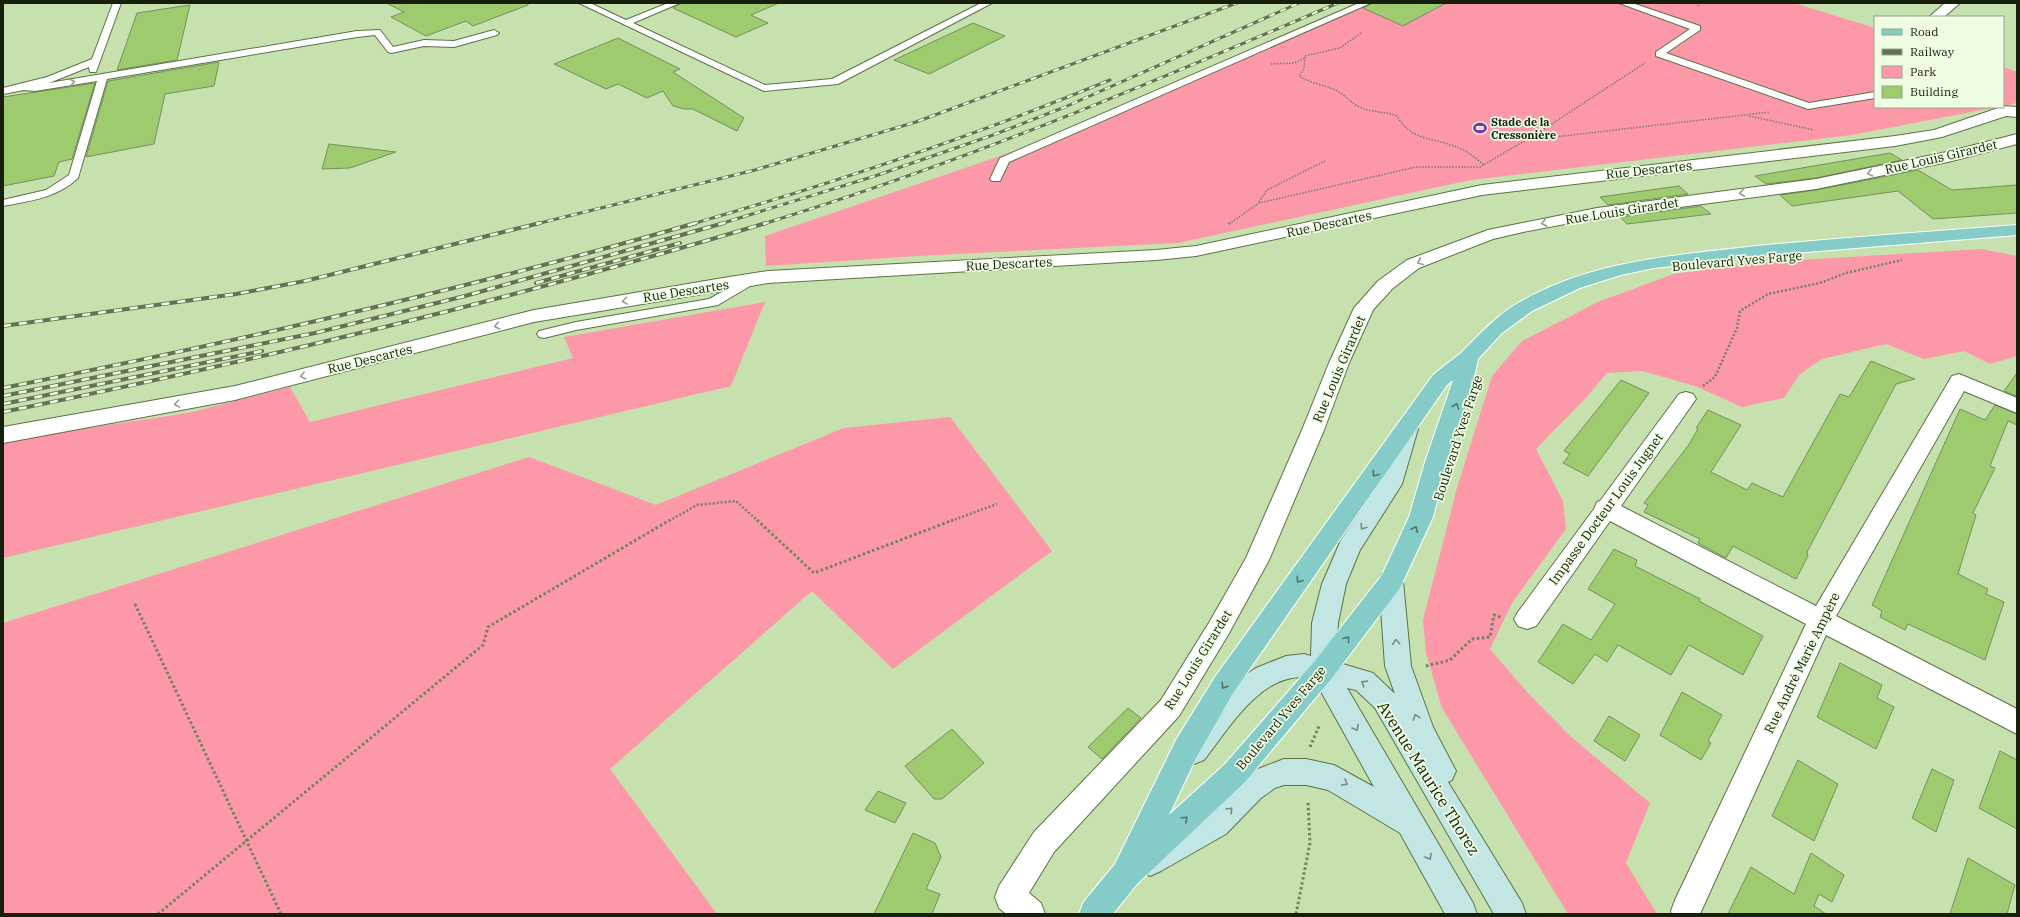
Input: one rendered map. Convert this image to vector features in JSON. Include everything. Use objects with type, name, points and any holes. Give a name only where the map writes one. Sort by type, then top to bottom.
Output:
[{"type":"main road","name":"Boulevard Yves Farge","points":[[1126,874],[1186,749],[1224,685],[1407,429],[1440,380],[1468,357],[1495,329],[1525,307],[1573,284],[1617,270],[1661,262],[1782,249],[2017,230]]},
{"type":"main road","name":"Boulevard Yves Farge","points":[[1094,914],[1126,874],[1235,772],[1323,670],[1391,581],[1421,518],[1436,462],[1461,391],[1468,357]]},
{"type":"street","points":[[1937,16],[1953,3]]},
{"type":"street","name":"Rue Descartes","points":[[3,435],[235,393],[534,316],[768,277],[1156,256],[1196,251],[1482,190],[1895,141],[1936,134],[1967,125],[2004,111],[2017,112]]},
{"type":"street","name":"Rue Louis Girardet","points":[[1030,914],[1010,897],[1044,842],[1170,708],[1219,628],[1257,560],[1313,430],[1339,363],[1364,308],[1385,284],[1413,264],[1482,238],[1516,229],[1597,213],[1816,184],[1948,157],[2017,139]]},
{"type":"street","name":"Rue André Marie Ampère","points":[[1686,911],[1821,619],[1959,381],[2017,406]]},
{"type":"street","name":"Impasse Docteur Louis Jugnet","points":[[1518,620],[1606,508],[1686,399]]},
{"type":"street","points":[[1407,429],[1391,484],[1349,547],[1334,584],[1325,623],[1323,670],[1462,914]]},
{"type":"street","points":[[1606,508],[2017,722]]},
{"type":"street","points":[[1391,581],[1398,666],[1421,730],[1462,812],[1504,903]]},
{"type":"street","name":"Avenue Maurice Thorez","points":[[1173,776],[1246,689],[1265,676],[1286,667],[1304,665],[1364,681],[1384,700],[1504,903]]},
{"type":"street","points":[[1126,874],[1216,824],[1250,789],[1265,779],[1284,772],[1306,772],[1334,778],[1410,823]]},
{"type":"lane","points":[[91,78],[95,61],[117,3]]},
{"type":"lane","points":[[583,3],[764,88],[834,82],[988,3]]},
{"type":"lane","points":[[625,23],[676,3]]},
{"type":"lane","points":[[996,179],[1004,160],[1367,3]]},
{"type":"lane","points":[[1623,3],[1697,28],[1659,54]]},
{"type":"lane","points":[[25,87],[35,88],[357,34],[377,32],[391,50],[424,43],[454,44],[494,33]]},
{"type":"lane","points":[[1659,54],[1808,106],[1874,95]]},
{"type":"lane","points":[[3,91],[25,87],[58,77],[95,61]]},
{"type":"lane","points":[[3,203],[44,195],[67,184],[74,176],[103,76]]},
{"type":"lane","points":[[544,334],[576,326],[713,302],[751,280]]},
{"type":"path","points":[[1696,3],[1699,6]]},
{"type":"path","points":[[1268,63],[1294,63],[1305,58],[1305,56],[1311,53],[1332,51],[1341,47],[1351,38],[1361,33]]},
{"type":"path","points":[[1232,244],[1225,230],[1231,222],[1259,203],[1416,167],[1480,167],[1527,140],[1659,54]]},
{"type":"path","points":[[1305,58],[1306,66],[1304,72],[1299,76],[1303,80],[1335,89],[1349,101],[1364,110],[1386,112],[1396,116],[1402,125],[1414,135],[1460,148],[1470,153],[1484,165]]},
{"type":"path","points":[[1527,140],[1746,115],[1808,106]]},
{"type":"path","points":[[1746,115],[1815,130]]},
{"type":"path","points":[[1259,203],[1267,190],[1325,161]]},
{"type":"path","points":[[1686,399],[1715,377],[1737,328],[1740,311],[1756,300],[1768,294],[1820,283],[1846,273],[1908,258]]},
{"type":"path","points":[[158,914],[483,645],[488,627],[697,505],[736,501],[814,573],[997,504]]},
{"type":"path","points":[[135,604],[281,914]]},
{"type":"path","points":[[1424,666],[1436,665],[1452,659],[1468,640],[1476,636],[1490,637],[1494,615],[1518,620]]},
{"type":"path","points":[[1308,750],[1319,726]]},
{"type":"path","points":[[1296,914],[1310,843],[1308,802]]},
{"type":"green space","name":"Stade de la Cressonière","points":[[1357,3],[1794,3],[1874,28],[1874,108],[1992,108],[1852,135],[1471,180],[1178,243],[918,256],[766,266],[765,236],[1018,150],[1251,52]]},
{"type":"green space","points":[[2004,67],[2017,72],[2017,103],[2004,106]]},
{"type":"green space","points":[[1981,249],[2017,256],[2017,356],[1990,364],[1964,351],[1924,359],[1886,344],[1822,359],[1799,375],[1784,398],[1742,407],[1695,386],[1642,371],[1607,373],[1584,400],[1536,449],[1563,501],[1566,529],[1512,603],[1490,649],[1527,692],[1570,736],[1650,803],[1626,863],[1657,914],[1568,914],[1442,708],[1426,653],[1423,620],[1457,488],[1492,376],[1522,341],[1600,301],[1674,274],[1750,263]]},
{"type":"green space","points":[[765,302],[731,386],[3,558],[3,441],[188,413],[290,387],[310,422],[573,358],[564,337]]},
{"type":"green space","points":[[950,417],[1052,551],[893,669],[812,591],[610,769],[717,914],[3,914],[3,623],[529,457],[656,505],[844,428]]},
{"type":"building","points":[[386,3],[528,3],[528,5],[473,26],[466,21],[426,36],[391,17],[404,12]]},
{"type":"building","points":[[681,3],[779,3],[751,15],[768,23],[736,37],[673,8]]},
{"type":"building","points":[[1372,3],[1446,3],[1403,26],[1363,8]]},
{"type":"building","points":[[190,5],[177,60],[117,70],[137,13]]},
{"type":"building","points":[[973,23],[1005,36],[929,74],[894,60]]},
{"type":"building","points":[[618,38],[680,69],[673,72],[744,118],[737,131],[693,109],[684,109],[673,106],[663,91],[647,98],[618,84],[606,89],[554,64]]},
{"type":"building","points":[[219,62],[214,86],[165,94],[154,144],[86,157],[108,81]]},
{"type":"building","points":[[95,83],[72,159],[59,162],[54,176],[3,186],[3,97]]},
{"type":"building","points":[[329,144],[396,152],[350,168],[322,169]]},
{"type":"building","points":[[1890,153],[1902,160],[1816,178],[1766,184],[1755,176]]},
{"type":"building","points":[[1918,170],[1952,190],[2017,185],[2017,213],[1933,219],[1898,191],[1792,206],[1780,195],[1816,190]]},
{"type":"building","points":[[1679,186],[1688,194],[1608,205],[1600,197]]},
{"type":"building","points":[[1701,206],[1711,214],[1627,224],[1620,217]]},
{"type":"building","points":[[1871,361],[1915,379],[1896,384],[1807,552],[1808,556],[1796,579],[1733,546],[1726,558],[1698,543],[1700,539],[1644,512],[1648,505],[1644,503],[1688,446],[1698,429],[1696,428],[1708,410],[1741,425],[1711,472],[1747,490],[1752,483],[1783,497],[1840,394],[1849,397]]},
{"type":"building","points":[[2017,373],[2017,396],[2004,391]]},
{"type":"building","points":[[1621,380],[1649,393],[1588,476],[1563,463],[1570,454],[1564,451]]},
{"type":"building","points":[[1995,405],[2017,414],[2017,425],[2008,421],[1990,466],[1995,468],[1973,513],[1976,515],[1958,574],[1988,589],[1986,594],[2004,602],[1985,660],[1908,624],[1905,630],[1880,617],[1882,611],[1872,605],[1960,409],[1985,420]]},
{"type":"building","points":[[1614,549],[1637,560],[1635,566],[1700,599],[1699,601],[1763,636],[1743,675],[1689,645],[1671,675],[1618,645],[1607,662],[1595,654],[1573,684],[1538,662],[1563,624],[1591,640],[1615,604],[1588,589]]},
{"type":"building","points":[[1840,663],[1882,685],[1877,698],[1894,707],[1876,749],[1817,717]]},
{"type":"building","points":[[1682,692],[1722,715],[1708,741],[1711,743],[1701,760],[1660,735]]},
{"type":"building","points":[[1128,708],[1141,718],[1102,759],[1088,747]]},
{"type":"building","points":[[1609,716],[1640,735],[1625,761],[1594,741]]},
{"type":"building","points":[[952,729],[984,763],[942,799],[934,799],[905,766]]},
{"type":"building","points":[[2000,751],[2017,760],[2017,829],[1979,808]]},
{"type":"building","points":[[1798,760],[1838,784],[1814,841],[1772,816]]},
{"type":"building","points":[[1932,769],[1954,780],[1936,832],[1912,818]]},
{"type":"building","points":[[878,791],[906,803],[895,823],[865,810]]},
{"type":"building","points":[[913,833],[935,843],[941,857],[926,889],[940,894],[932,914],[874,914]]},
{"type":"building","points":[[1811,853],[1844,875],[1832,902],[1819,894],[1814,906],[1826,914],[1728,914],[1751,867],[1794,894]]},
{"type":"building","points":[[1968,858],[2015,885],[2007,914],[1950,914]]},
{"type":"railway","points":[[536,224],[755,170],[916,122],[1237,3]]},
{"type":"railway","points":[[720,224],[875,176],[993,135],[1065,107],[1299,3]]},
{"type":"railway","points":[[763,224],[837,201],[982,149],[1125,93],[1338,3]]},
{"type":"railway","points":[[692,224],[903,158],[1059,101],[1110,80]]},
{"type":"railway","points":[[3,326],[236,294],[305,281],[540,223]]},
{"type":"railway","points":[[3,388],[177,352],[351,313],[524,270],[696,223]]},
{"type":"railway","points":[[3,396],[315,333],[465,296],[724,223]]},
{"type":"railway","points":[[3,412],[196,371],[387,326],[577,277],[766,223]]},
{"type":"railway","points":[[536,283],[680,243]]},
{"type":"railway","points":[[3,404],[262,351]]},
{"type":"place","name":"Stade de la Cressonière","points":[[1480,128]]}]
